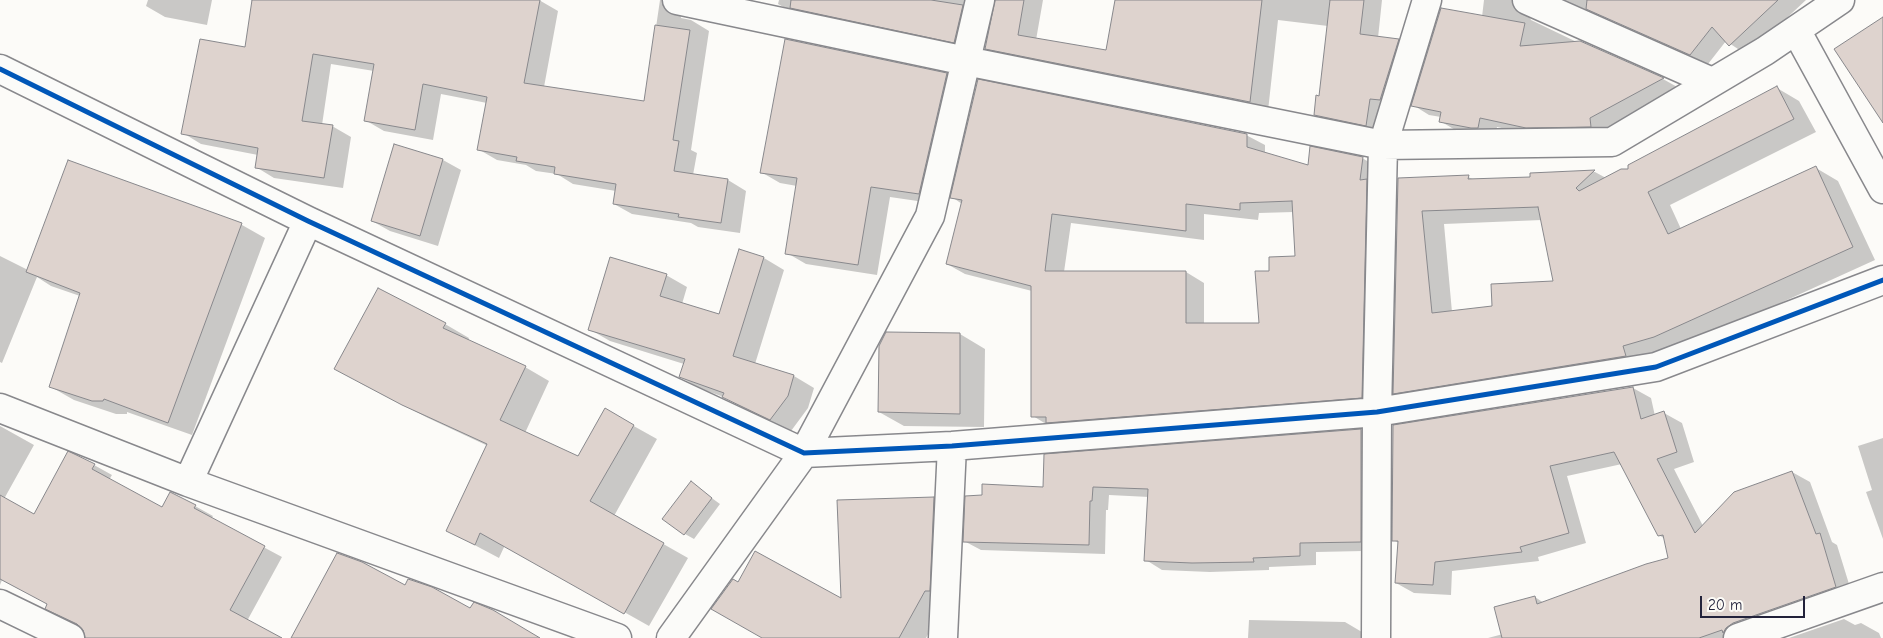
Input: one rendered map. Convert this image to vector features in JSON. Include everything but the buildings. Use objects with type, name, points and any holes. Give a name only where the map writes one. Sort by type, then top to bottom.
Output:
[{"type":"street","points":[[677,0],[966,61],[1383,145],[1612,142],[1796,30],[1840,0]]},
{"type":"street","points":[[672,638],[804,453],[930,216],[980,0]]},
{"type":"street","points":[[1376,638],[1377,412],[1383,145],[1427,0]]},
{"type":"street","points":[[1527,0],[1712,82]]},
{"type":"street","points":[[1796,30],[1883,190]]},
{"type":"street","points":[[0,69],[308,221],[804,453],[952,446],[1377,412],[1656,367],[1883,280]]},
{"type":"street","points":[[188,482],[308,221]]},
{"type":"street","points":[[0,408],[188,482],[616,638]]},
{"type":"street","points":[[943,638],[952,446]]},
{"type":"street","points":[[1738,638],[1883,588]]},
{"type":"street","points":[[0,604],[70,638]]},
{"type":"cycle path","points":[[0,69],[308,221],[804,453],[952,446],[1377,412],[1656,367],[1883,280]]}]
